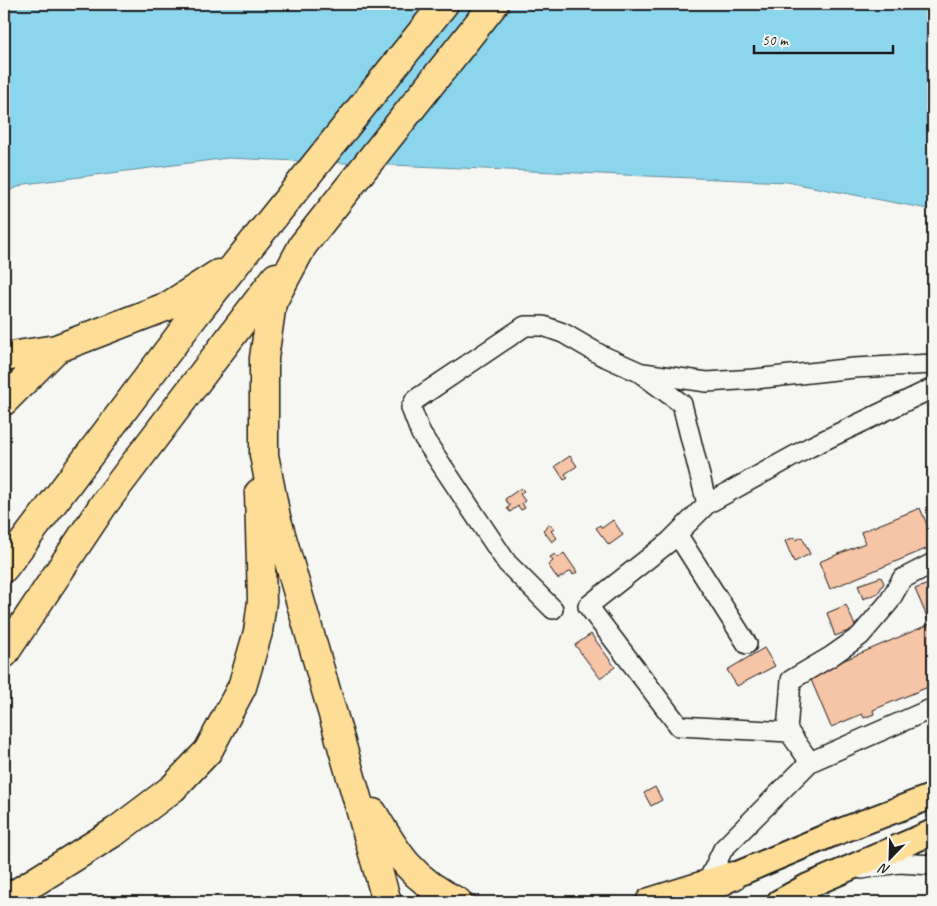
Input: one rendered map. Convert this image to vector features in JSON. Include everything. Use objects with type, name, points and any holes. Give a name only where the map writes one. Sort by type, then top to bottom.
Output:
[{"type":"highway","points":[[4,357],[56,349],[168,306],[212,279],[255,235],[439,4]]},
{"type":"highway","points":[[4,568],[195,316],[444,4]]},
{"type":"highway","points":[[387,902],[276,517],[264,454],[264,358],[272,303],[303,245],[493,4]]},
{"type":"highway","points":[[4,654],[104,504],[241,321],[493,4]]},
{"type":"highway","points":[[4,401],[56,349]]},
{"type":"highway","points":[[4,901],[116,831],[173,788],[208,751],[242,687],[258,632],[262,601],[258,478],[264,454]]},
{"type":"highway","points":[[352,779],[400,858],[434,890],[458,902]]},
{"type":"highway","points":[[650,902],[699,894],[733,876]]},
{"type":"main road","points":[[733,876],[830,835],[933,796]]},
{"type":"main road","points":[[779,902],[839,872],[933,832]]},
{"type":"street","points":[[553,609],[507,563],[421,434],[411,408],[416,400],[525,326],[543,326],[563,333],[601,355],[638,372],[682,404],[707,504]]},
{"type":"street","points":[[638,372],[707,382],[755,379],[854,368],[933,364]]},
{"type":"street","points":[[682,404],[707,382]]},
{"type":"street","points":[[810,762],[789,732],[678,726],[588,606],[677,534],[707,504],[810,447],[933,388]]},
{"type":"street","points":[[677,534],[747,644]]},
{"type":"street","points":[[787,732],[791,680],[830,657],[860,636],[889,602],[902,578],[933,563]]},
{"type":"street","points":[[699,894],[723,849],[810,762],[933,708]]},
{"type":"street","points":[[839,872],[899,863],[933,865]]},
{"type":"water","points":[[4,4],[933,4],[933,210],[787,182],[228,158],[25,184],[4,193]]},
{"type":"building","points":[[570,456],[577,466],[565,474],[568,478],[564,480],[555,466]]},
{"type":"building","points":[[521,488],[524,491],[520,494],[525,501],[522,503],[525,508],[521,510],[518,506],[510,512],[507,508],[510,506],[505,499]]},
{"type":"building","points":[[920,508],[933,539],[933,546],[830,589],[819,562],[865,543],[861,532]]},
{"type":"building","points":[[613,520],[623,535],[609,545],[596,528],[600,525],[602,528]]},
{"type":"building","points":[[550,524],[554,529],[551,531],[557,538],[552,542],[543,530]]},
{"type":"building","points":[[795,537],[796,540],[802,537],[810,554],[794,562],[785,541]]},
{"type":"building","points":[[564,553],[577,572],[573,575],[571,571],[558,579],[548,565],[553,561],[550,557],[555,554],[558,558]]},
{"type":"building","points":[[881,577],[884,583],[878,593],[863,599],[858,585]]},
{"type":"building","points":[[933,582],[933,685],[873,710],[874,714],[864,718],[862,714],[831,727],[809,675],[930,624],[915,589]]},
{"type":"building","points":[[846,605],[856,628],[835,636],[827,613]]},
{"type":"building","points":[[591,634],[615,667],[600,678],[575,645]]},
{"type":"building","points":[[764,648],[775,666],[737,686],[727,670]]},
{"type":"building","points":[[655,787],[662,800],[651,806],[644,793]]}]
